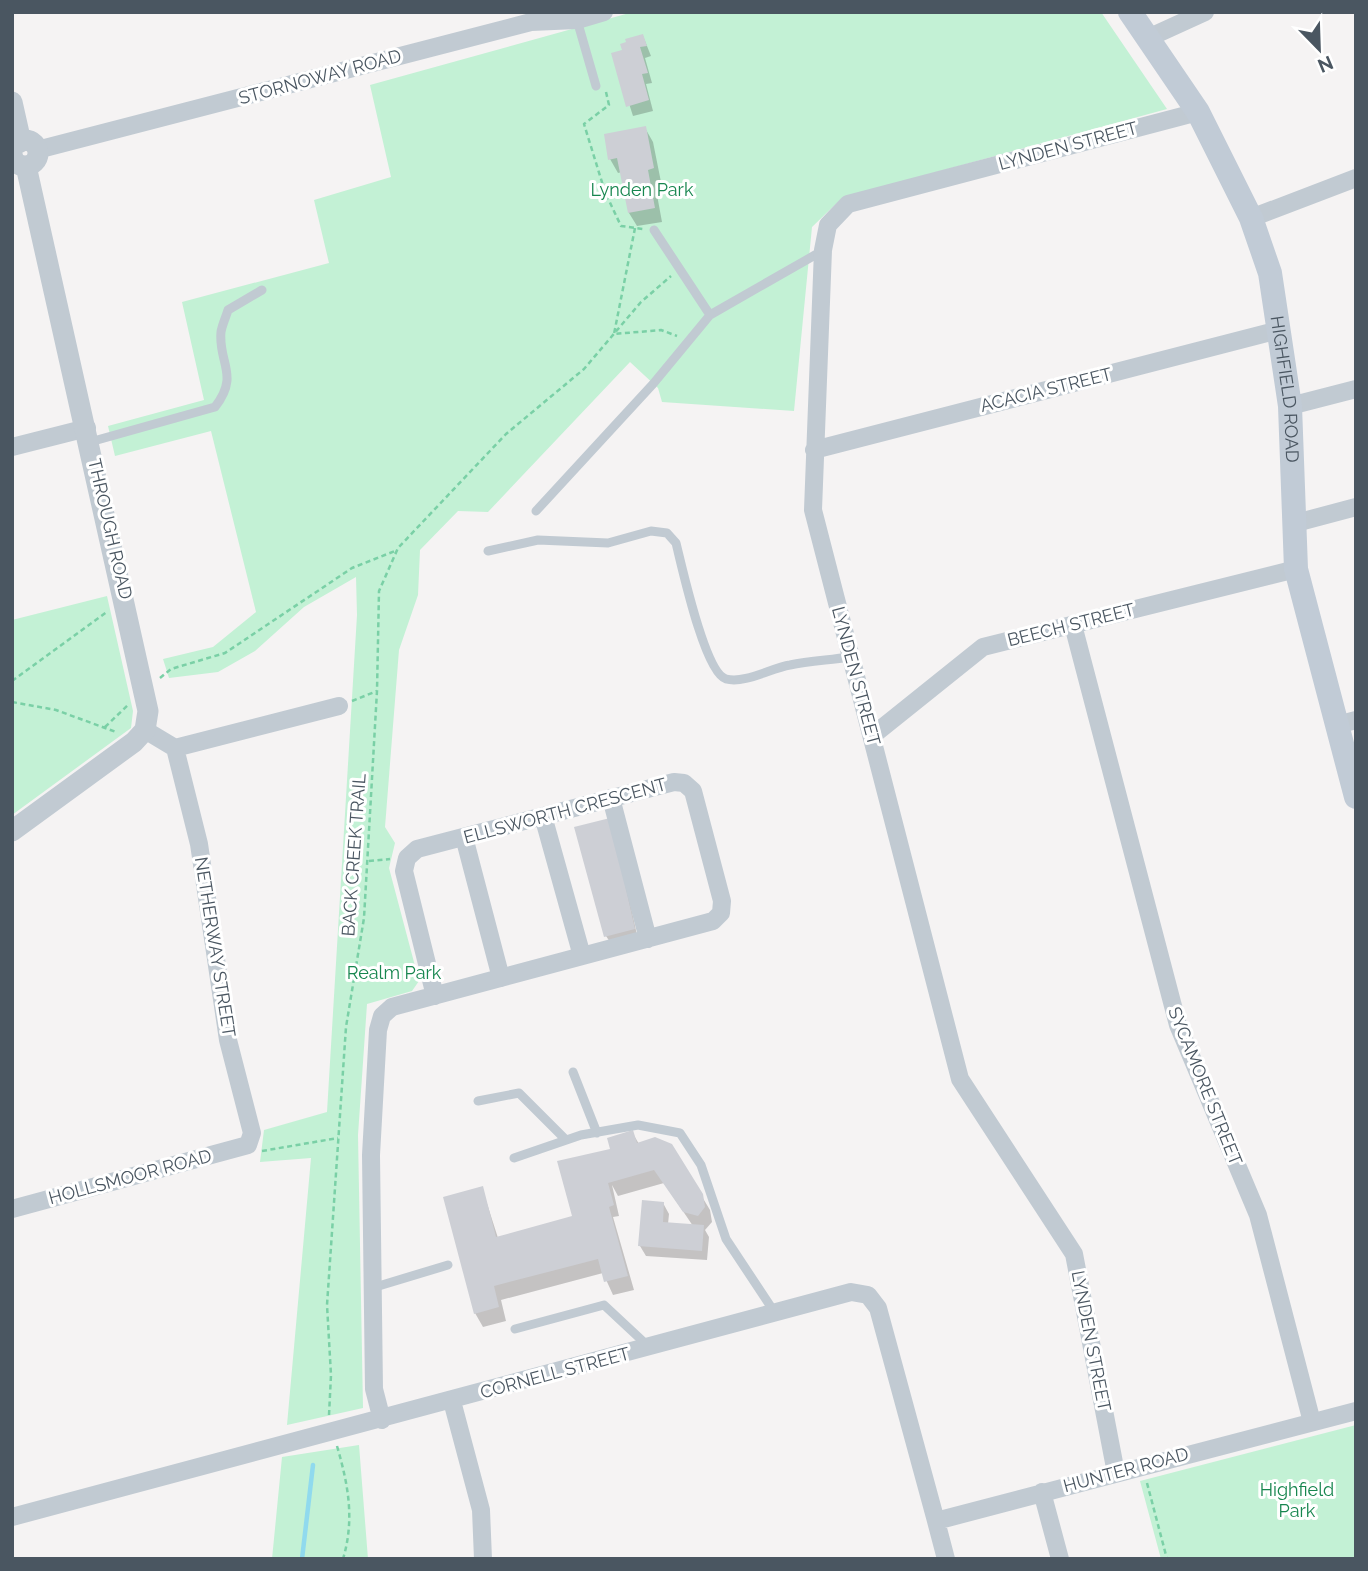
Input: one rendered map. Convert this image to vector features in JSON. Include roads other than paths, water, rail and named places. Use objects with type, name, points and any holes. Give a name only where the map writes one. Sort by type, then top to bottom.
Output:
[{"type":"main road","name":"HIGHFIELD ROAD","points":[[1130,12],[1198,112],[1251,218],[1270,273],[1290,406],[1292,524],[1296,569],[1346,722],[1356,797]]},
{"type":"street","name":"STORNOWAY ROAD","points":[[22,154],[531,22],[557,17],[577,20],[604,12]]},
{"type":"street","points":[[1148,38],[1205,12]]},
{"type":"street","name":"THROUGH ROAD","points":[[12,102],[145,688],[148,711],[139,736]]},
{"type":"street","name":"LYNDEN STREET","points":[[1116,1473],[1074,1254],[960,1079],[813,510],[823,250],[828,225],[848,204],[1198,112]]},
{"type":"street","points":[[1251,218],[1356,178]]},
{"type":"street","name":"ACACIA STREET","points":[[814,450],[1279,330]]},
{"type":"street","points":[[1290,406],[1356,389]]},
{"type":"street","points":[[12,447],[88,435]]},
{"type":"street","points":[[1292,524],[1356,507]]},
{"type":"street","name":"BEECH STREET","points":[[872,736],[982,647],[1296,569]]},
{"type":"street","name":"SYCAMORE STREET","points":[[1073,625],[1178,1025],[1258,1215],[1312,1422]]},
{"type":"street","points":[[12,831],[139,736],[175,748],[340,706]]},
{"type":"street","name":"NETHERWAY STREET","points":[[175,748],[200,844],[228,1040],[252,1133],[243,1147]]},
{"type":"street","name":"ELLSWORTH CRESCENT","points":[[382,1420],[374,1389],[371,1155],[378,1030],[382,1016],[392,1007],[435,996],[582,956],[648,939],[713,921],[721,913],[722,901],[694,791],[684,783],[674,782],[417,849],[407,858],[404,871],[435,996]]},
{"type":"street","points":[[611,798],[648,939]]},
{"type":"street","points":[[543,816],[582,956]]},
{"type":"street","points":[[464,837],[501,978]]},
{"type":"street","name":"HOLLSMOOR ROAD","points":[[12,1209],[243,1147]]},
{"type":"street","name":"CORNELL STREET","points":[[12,1517],[382,1420],[851,1292],[868,1295],[878,1308],[936,1521]]},
{"type":"street","points":[[452,1401],[481,1510],[482,1559]]},
{"type":"street","name":"HUNTER ROAD","points":[[936,1521],[1356,1411]]},
{"type":"street","points":[[1042,1492],[1060,1559]]},
{"type":"street","points":[[936,1521],[946,1559]]},
{"type":"lane","points":[[577,20],[596,86]]},
{"type":"lane","points":[[654,230],[710,315]]},
{"type":"lane","points":[[536,511],[710,315],[823,250]]},
{"type":"lane","points":[[88,435],[215,407],[226,393],[229,373],[220,333],[228,310],[262,290]]},
{"type":"lane","points":[[488,551],[538,540],[608,543],[651,531],[667,533],[676,544],[698,626],[716,671],[724,678],[736,680],[789,665],[849,657]]},
{"type":"lane","points":[[573,1072],[597,1133]]},
{"type":"lane","points":[[478,1101],[519,1093],[566,1140]]},
{"type":"lane","points":[[514,1158],[566,1140],[638,1125],[680,1133],[701,1165],[726,1239],[775,1313]]},
{"type":"lane","points":[[372,1288],[448,1265]]},
{"type":"lane","points":[[515,1329],[604,1305],[650,1347]]},
{"type":"waterway","points":[[302,1559],[313,1465]]},
{"type":"park label","name":"Lynden Park","points":[[642,190]]},
{"type":"park label","name":"Realm Park","points":[[394,973]]},
{"type":"park label","name":"Highfield Park","points":[[1297,1500]]}]
